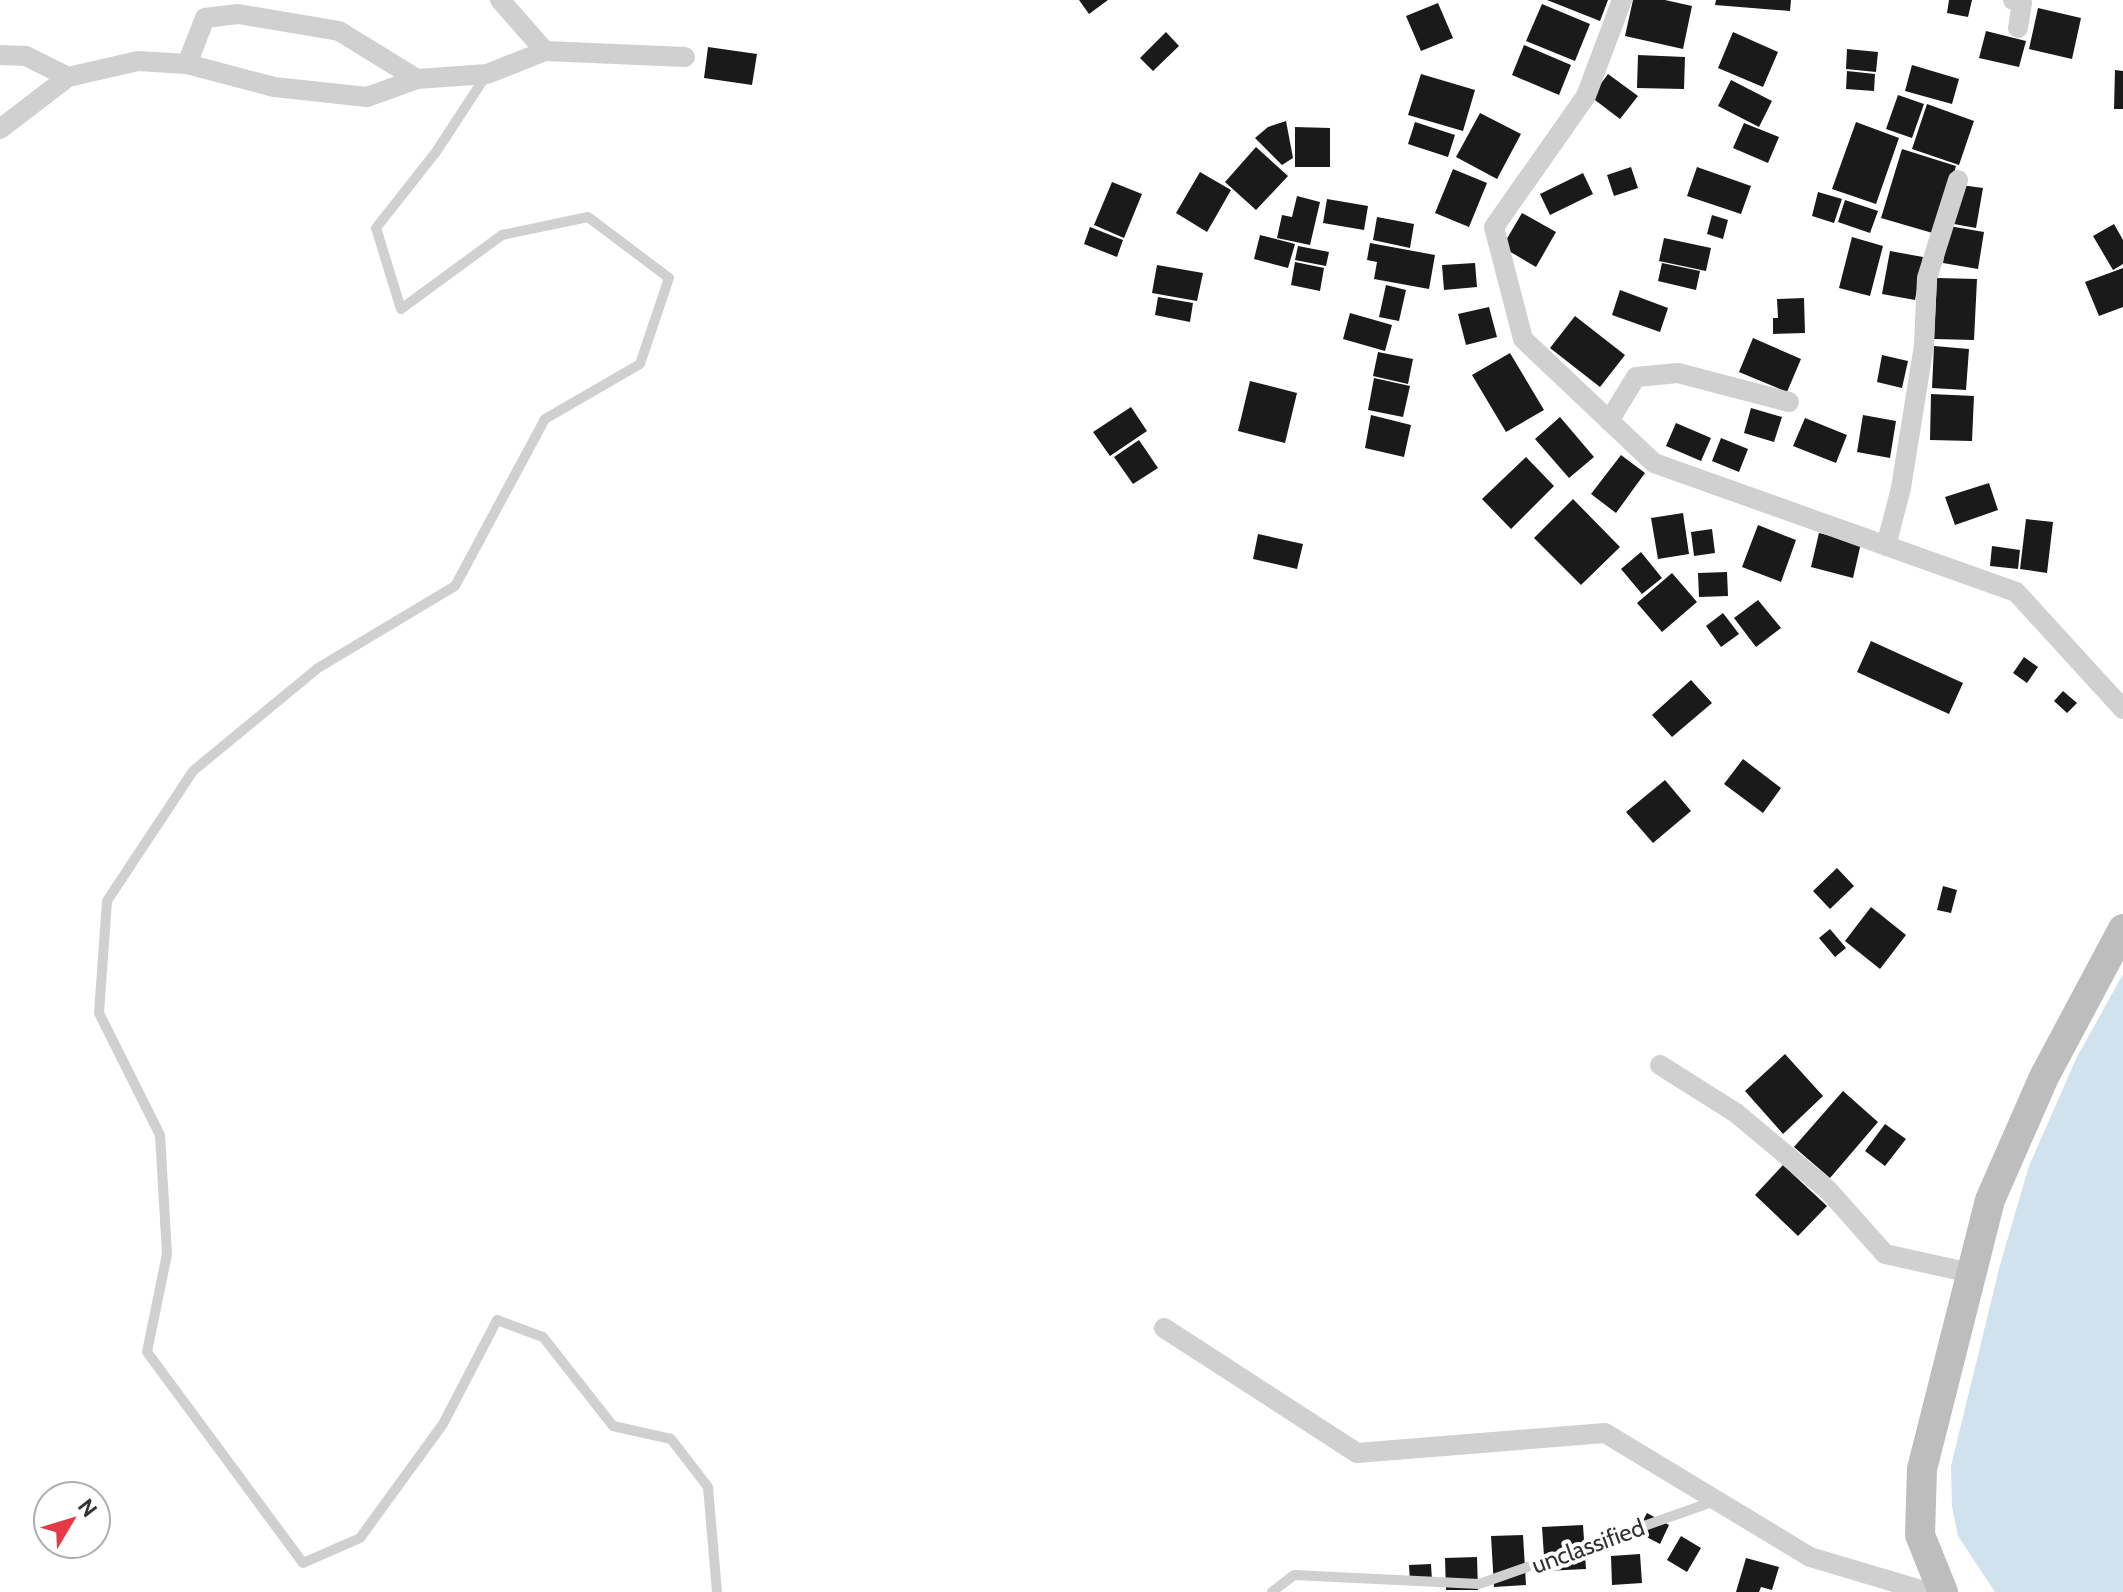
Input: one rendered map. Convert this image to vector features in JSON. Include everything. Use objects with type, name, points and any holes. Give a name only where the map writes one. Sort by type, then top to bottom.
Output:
[{"type":"main road","points":[[1943,1592],[1920,1535],[1922,1469],[1990,1200],[2032,1104],[2123,929]]},
{"type":"street","points":[[500,0],[545,51]]},
{"type":"street","points":[[1622,0],[1586,96],[1494,227],[1523,339],[1654,463],[2016,592],[2123,709]]},
{"type":"street","points":[[2013,0],[2022,3],[2018,28]]},
{"type":"street","points":[[187,64],[205,18],[238,14],[339,31],[417,79]]},
{"type":"street","points":[[0,129],[68,77],[138,61],[187,64],[274,87],[367,97],[417,79],[487,74],[545,51],[685,57]]},
{"type":"street","points":[[0,55],[26,56],[68,77]]},
{"type":"street","points":[[1886,546],[1901,488],[1924,345],[1927,278],[1958,180]]},
{"type":"street","points":[[1609,421],[1636,377],[1664,374],[1678,373],[1789,402]]},
{"type":"street","points":[[1660,1065],[1736,1113],[1828,1190],[1885,1254],[1971,1273]]},
{"type":"street","points":[[1164,1328],[1357,1453],[1605,1433],[1810,1557],[1928,1592]]},
{"type":"lane","points":[[487,74],[436,152],[376,228],[401,309],[502,235],[588,217],[669,278],[640,364],[545,419],[455,586],[318,668],[193,771],[107,901],[99,1013],[160,1135],[167,1254],[147,1352],[303,1563],[360,1538],[443,1424],[497,1320],[543,1337],[613,1426],[671,1439],[708,1487],[717,1592]]},
{"type":"lane","name":"unclassified","points":[[1272,1592],[1294,1575],[1479,1584],[1716,1500]]},
{"type":"water","points":[[2123,974],[2123,1592],[1995,1592],[1958,1536],[1952,1506],[1951,1466],[2000,1265],[2029,1166],[2076,1059]]},
{"type":"building","points":[[1079,0],[1108,0],[1089,14]]},
{"type":"building","points":[[1547,0],[1608,0],[1600,21]]},
{"type":"building","points":[[1633,0],[1665,0],[1692,6],[1683,49],[1625,36]]},
{"type":"building","points":[[1716,0],[1791,0],[1790,11],[1715,5]]},
{"type":"building","points":[[1949,0],[1972,0],[1968,17],[1947,13]]},
{"type":"building","points":[[1438,3],[1453,38],[1421,51],[1406,16]]},
{"type":"building","points":[[1542,4],[1590,24],[1575,61],[1526,41]]},
{"type":"building","points":[[2038,8],[2081,18],[2072,59],[2029,49]]},
{"type":"building","points":[[1986,31],[2026,41],[2019,67],[1979,58]]},
{"type":"building","points":[[1166,32],[1179,46],[1153,71],[1140,58]]},
{"type":"building","points":[[1733,32],[1778,52],[1763,87],[1718,68]]},
{"type":"building","points":[[1524,45],[1571,65],[1559,95],[1512,75]]},
{"type":"building","points":[[708,47],[757,54],[752,85],[704,78]]},
{"type":"building","points":[[1847,49],[1878,52],[1876,72],[1846,69]]},
{"type":"building","points":[[1638,55],[1685,57],[1684,89],[1637,88]]},
{"type":"building","points":[[1912,65],[1959,79],[1952,104],[1905,91]]},
{"type":"building","points":[[2115,70],[2123,71],[2123,109],[2114,109]]},
{"type":"building","points":[[1847,71],[1875,74],[1874,91],[1846,89]]},
{"type":"building","points":[[1421,74],[1475,90],[1463,131],[1408,115]]},
{"type":"building","points":[[1608,74],[1638,96],[1620,119],[1591,97]]},
{"type":"building","points":[[1731,80],[1772,101],[1759,127],[1718,106]]},
{"type":"building","points":[[1898,95],[1924,104],[1912,138],[1886,129]]},
{"type":"building","points":[[1927,104],[1974,121],[1959,165],[1912,149]]},
{"type":"building","points":[[1480,113],[1521,134],[1497,179],[1456,157]]},
{"type":"building","points":[[1286,121],[1293,158],[1282,165],[1255,138],[1268,127]]},
{"type":"building","points":[[1415,122],[1455,135],[1448,157],[1408,144]]},
{"type":"building","points":[[1856,122],[1899,138],[1876,204],[1832,189]]},
{"type":"building","points":[[1744,123],[1779,137],[1768,163],[1733,148]]},
{"type":"building","points":[[1295,127],[1330,128],[1330,167],[1295,167]]},
{"type":"building","points":[[1256,147],[1288,176],[1256,210],[1225,182]]},
{"type":"building","points":[[1902,149],[1956,166],[1936,234],[1881,218]]},
{"type":"building","points":[[1631,167],[1638,188],[1614,196],[1607,175]]},
{"type":"building","points":[[1697,167],[1751,186],[1741,214],[1687,196]]},
{"type":"building","points":[[1453,169],[1487,183],[1469,227],[1435,213]]},
{"type":"building","points":[[1200,172],[1231,190],[1207,232],[1176,213]]},
{"type":"building","points":[[1583,173],[1593,194],[1550,215],[1540,194]]},
{"type":"building","points":[[1112,182],[1142,194],[1124,238],[1094,225]]},
{"type":"building","points":[[1961,185],[1983,188],[1976,228],[1954,224]]},
{"type":"building","points":[[1818,192],[1842,199],[1834,223],[1812,216]]},
{"type":"building","points":[[1297,196],[1320,202],[1310,245],[1277,238],[1282,215],[1292,217]]},
{"type":"building","points":[[1327,199],[1368,206],[1364,230],[1323,223]]},
{"type":"building","points":[[1845,200],[1878,211],[1870,233],[1838,222]]},
{"type":"building","points":[[1522,213],[1556,232],[1536,267],[1502,247]]},
{"type":"building","points":[[1712,215],[1728,220],[1723,239],[1707,234]]},
{"type":"building","points":[[1377,217],[1414,224],[1410,248],[1373,240]]},
{"type":"building","points":[[2114,224],[2123,240],[2123,264],[2113,270],[2093,236]]},
{"type":"building","points":[[1949,226],[1984,232],[1978,269],[1943,263]]},
{"type":"building","points":[[1090,227],[1123,240],[1117,257],[1084,244]]},
{"type":"building","points":[[1260,235],[1295,244],[1288,268],[1254,259]]},
{"type":"building","points":[[1852,237],[1883,246],[1870,296],[1839,288]]},
{"type":"building","points":[[1664,238],[1711,248],[1706,271],[1659,261]]},
{"type":"building","points":[[1370,243],[1435,255],[1429,289],[1374,279],[1377,262],[1367,260]]},
{"type":"building","points":[[1298,246],[1329,252],[1326,266],[1295,260]]},
{"type":"building","points":[[1890,251],[1923,257],[1915,300],[1882,294]]},
{"type":"building","points":[[1295,262],[1324,268],[1320,291],[1291,285]]},
{"type":"building","points":[[1475,263],[1477,287],[1444,290],[1442,265]]},
{"type":"building","points":[[1662,263],[1700,271],[1696,290],[1658,281]]},
{"type":"building","points":[[1157,265],[1203,273],[1197,301],[1152,293]]},
{"type":"building","points":[[2123,268],[2123,307],[2099,316],[2085,282]]},
{"type":"building","points":[[1937,278],[1977,279],[1974,340],[1934,339]]},
{"type":"building","points":[[1386,285],[1406,290],[1399,321],[1379,317]]},
{"type":"building","points":[[1620,290],[1668,308],[1660,332],[1612,315]]},
{"type":"building","points":[[1158,297],[1193,303],[1190,322],[1155,315]]},
{"type":"building","points":[[1804,298],[1805,333],[1773,334],[1773,318],[1778,318],[1777,299]]},
{"type":"building","points":[[1489,307],[1497,337],[1466,345],[1458,314]]},
{"type":"building","points":[[1350,313],[1392,325],[1385,351],[1343,339]]},
{"type":"building","points":[[1575,316],[1625,355],[1600,387],[1550,348]]},
{"type":"building","points":[[1753,338],[1801,359],[1787,392],[1739,372]]},
{"type":"building","points":[[1934,346],[1969,349],[1966,390],[1932,388]]},
{"type":"building","points":[[1378,352],[1413,359],[1408,384],[1373,376]]},
{"type":"building","points":[[1510,353],[1544,410],[1506,432],[1472,375]]},
{"type":"building","points":[[1882,355],[1908,361],[1902,388],[1877,382]]},
{"type":"building","points":[[1374,378],[1410,386],[1403,417],[1368,410]]},
{"type":"building","points":[[1250,381],[1297,393],[1285,443],[1238,431]]},
{"type":"building","points":[[1931,394],[1974,396],[1972,441],[1930,440]]},
{"type":"building","points":[[1131,407],[1147,431],[1110,456],[1093,432]]},
{"type":"building","points":[[1751,408],[1782,417],[1774,442],[1744,433]]},
{"type":"building","points":[[1371,415],[1411,425],[1404,457],[1365,448]]},
{"type":"building","points":[[1863,415],[1896,421],[1890,458],[1857,452]]},
{"type":"building","points":[[1560,417],[1594,457],[1569,478],[1535,439]]},
{"type":"building","points":[[1805,418],[1847,435],[1836,463],[1793,446]]},
{"type":"building","points":[[1676,423],[1711,438],[1701,461],[1666,446]]},
{"type":"building","points":[[1721,438],[1748,449],[1739,472],[1712,461]]},
{"type":"building","points":[[1139,440],[1158,468],[1133,484],[1114,457]]},
{"type":"building","points":[[1621,455],[1645,473],[1616,513],[1591,494]]},
{"type":"building","points":[[1526,457],[1554,486],[1511,529],[1482,499]]},
{"type":"building","points":[[1989,483],[1998,510],[1955,525],[1945,497]]},
{"type":"building","points":[[1573,499],[1620,547],[1581,585],[1534,538]]},
{"type":"building","points":[[1683,513],[1689,554],[1658,559],[1651,518]]},
{"type":"building","points":[[2026,519],[2053,522],[2047,573],[2020,569]]},
{"type":"building","points":[[1758,525],[1796,540],[1781,582],[1742,567]]},
{"type":"building","points":[[1712,529],[1715,553],[1694,556],[1691,532]]},
{"type":"building","points":[[1819,533],[1861,543],[1853,578],[1811,567]]},
{"type":"building","points":[[1258,534],[1303,544],[1297,569],[1253,559]]},
{"type":"building","points":[[1992,546],[2020,550],[2018,569],[1990,566]]},
{"type":"building","points":[[1641,552],[1662,578],[1642,594],[1621,569]]},
{"type":"building","points":[[1727,572],[1728,596],[1699,597],[1698,573]]},
{"type":"building","points":[[1672,573],[1697,602],[1662,632],[1637,603]]},
{"type":"building","points":[[1758,600],[1781,628],[1756,647],[1734,618]]},
{"type":"building","points":[[1723,613],[1739,634],[1721,647],[1706,626]]},
{"type":"building","points":[[1871,641],[1963,683],[1949,714],[1857,672]]},
{"type":"building","points":[[2024,657],[2038,667],[2027,683],[2013,673]]},
{"type":"building","points":[[1691,680],[1712,703],[1672,737],[1652,715]]},
{"type":"building","points":[[2063,691],[2077,703],[2067,713],[2054,701]]},
{"type":"building","points":[[1743,759],[1781,788],[1763,813],[1724,784]]},
{"type":"building","points":[[1665,780],[1691,811],[1653,843],[1626,812]]},
{"type":"building","points":[[1837,868],[1854,886],[1830,909],[1813,891]]},
{"type":"building","points":[[1943,886],[1957,890],[1951,913],[1937,910]]},
{"type":"building","points":[[1871,907],[1906,935],[1880,969],[1845,941]]},
{"type":"building","points":[[1830,929],[1846,948],[1835,957],[1819,938]]},
{"type":"building","points":[[1785,1054],[1823,1096],[1783,1134],[1745,1091]]},
{"type":"building","points":[[1843,1091],[1878,1122],[1830,1178],[1794,1147]]},
{"type":"building","points":[[1885,1124],[1906,1139],[1885,1166],[1865,1151]]},
{"type":"building","points":[[1783,1165],[1827,1206],[1798,1236],[1755,1195]]},
{"type":"building","points":[[1647,1513],[1669,1525],[1660,1544],[1637,1532]]},
{"type":"building","points":[[1583,1525],[1586,1569],[1545,1571],[1542,1527]]},
{"type":"building","points":[[1523,1535],[1526,1585],[1494,1587],[1491,1536]]},
{"type":"building","points":[[1681,1536],[1701,1548],[1687,1572],[1667,1560]]},
{"type":"building","points":[[1640,1554],[1642,1583],[1612,1585],[1611,1556]]},
{"type":"building","points":[[1477,1557],[1478,1590],[1446,1590],[1445,1558]]},
{"type":"building","points":[[1746,1558],[1779,1567],[1772,1590],[1761,1587],[1759,1592],[1736,1592]]},
{"type":"building","points":[[1431,1564],[1432,1581],[1410,1582],[1409,1565]]}]
